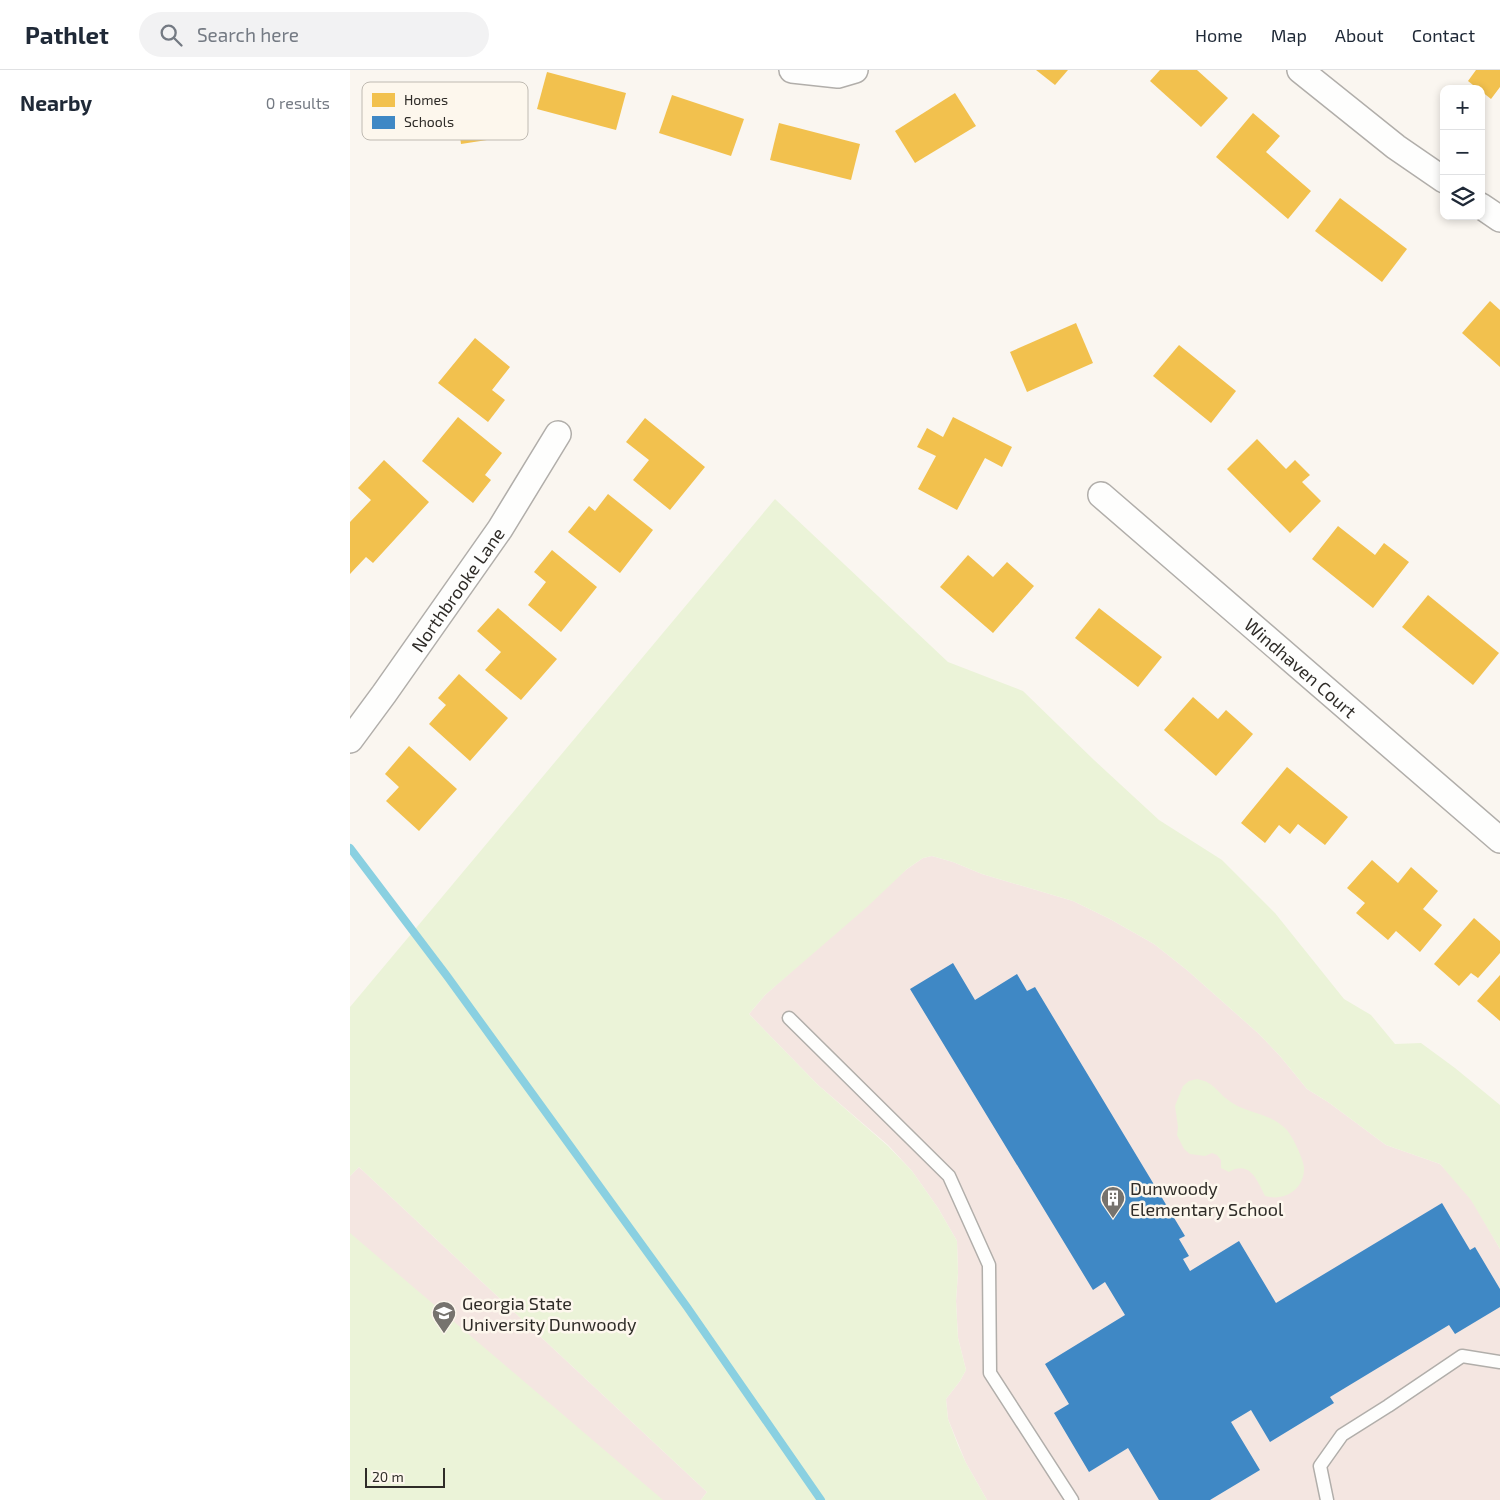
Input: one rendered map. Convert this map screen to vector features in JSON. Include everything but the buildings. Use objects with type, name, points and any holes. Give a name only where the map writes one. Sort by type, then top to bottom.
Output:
[{"type":"street","points":[[792,70],[838,74],[855,70]]},
{"type":"street","points":[[1300,70],[1396,147],[1440,177]]},
{"type":"street","points":[[1485,209],[1500,219]]},
{"type":"street","name":"Northbrooke Lane","points":[[352,731],[384,694],[500,528],[558,434]]},
{"type":"street","name":"Windhaven Court","points":[[1101,495],[1500,840]]},
{"type":"lane","points":[[790,1018],[949,1176],[989,1266],[990,1373],[1072,1500]]},
{"type":"lane","points":[[1327,1500],[1320,1466],[1342,1434],[1388,1406],[1462,1356],[1500,1362]]},
{"type":"shaded area","points":[[932,856],[982,874],[1073,901],[1154,944],[1187,970],[1259,1034],[1307,1089],[1328,1102],[1386,1145],[1440,1164],[1452,1177],[1472,1200],[1500,1249],[1500,1500],[987,1500],[966,1463],[948,1419],[946,1399],[966,1370],[958,1338],[956,1301],[958,1273],[957,1241],[938,1208],[912,1171],[888,1145],[818,1085],[749,1014],[765,995],[907,869],[923,858]]},
{"type":"shaded area","name":"Georgia State University Dunwoody","points":[[359,1167],[707,1492],[701,1500],[350,1500],[350,1176]]},
{"type":"green space","points":[[775,499],[948,662],[1023,691],[1159,820],[1222,860],[1275,913],[1344,999],[1371,1015],[1395,1044],[1421,1043],[1500,1105],[1500,1249],[1471,1200],[1440,1164],[1386,1145],[1328,1102],[1307,1089],[1259,1034],[1187,970],[1154,944],[1073,901],[982,874],[932,856],[923,858],[907,869],[867,907],[765,995],[749,1014],[818,1085],[888,1146],[912,1171],[938,1208],[957,1241],[958,1273],[956,1301],[958,1338],[966,1370],[946,1399],[948,1419],[966,1463],[987,1500],[701,1500],[707,1492],[359,1167],[350,1176],[350,1007]]},
{"type":"green space","points":[[1197,1079],[1211,1085],[1235,1105],[1272,1119],[1286,1129],[1297,1147],[1304,1167],[1301,1182],[1292,1192],[1280,1197],[1265,1196],[1256,1178],[1248,1170],[1242,1168],[1229,1172],[1221,1168],[1221,1160],[1217,1155],[1212,1153],[1205,1156],[1190,1154],[1184,1149],[1177,1135],[1178,1127],[1175,1106],[1183,1086],[1189,1081]]},
{"type":"green space","name":"Georgia State University Dunwoody","points":[[350,1233],[663,1500],[350,1500]]},
{"type":"waterway","points":[[350,848],[447,976],[687,1307],[821,1500]]},
{"type":"place","name":"Dunwoody Elementary School","points":[[1113,1219]]},
{"type":"place","name":"Georgia State University Dunwoody","points":[[444,1334]]}]
